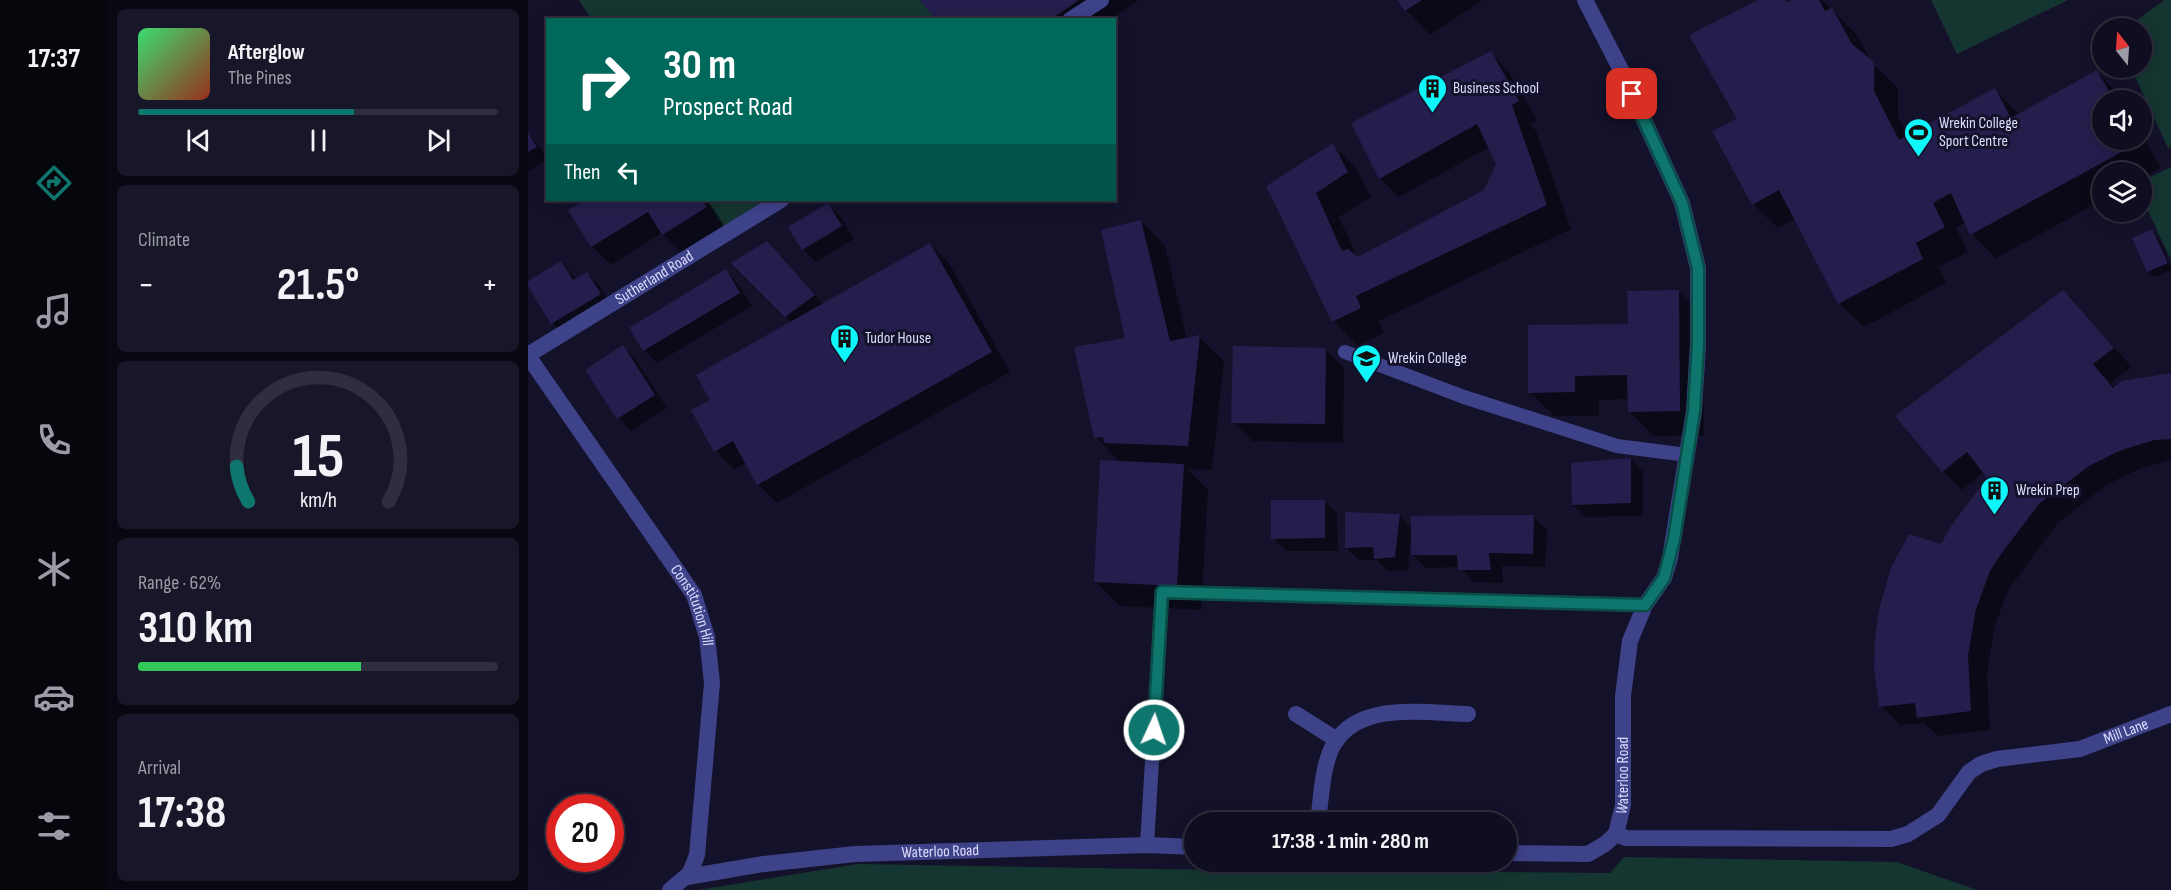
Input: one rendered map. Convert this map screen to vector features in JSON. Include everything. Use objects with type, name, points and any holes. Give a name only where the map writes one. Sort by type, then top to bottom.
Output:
[{"type":"street","points":[[1073,18],[1101,0]]},
{"type":"street","name":"Waterloo Road","points":[[1517,853],[1588,854],[1616,834],[1623,805],[1623,696],[1630,641],[1645,605],[1664,578],[1670,558],[1694,411],[1698,348],[1698,268],[1682,203],[1622,72],[1585,0]]},
{"type":"street","name":"Sutherland Road","points":[[528,356],[780,201]]},
{"type":"street","name":"Constitution Hill","points":[[528,356],[694,595],[707,637],[712,683],[698,855],[687,877],[670,890]]},
{"type":"street","points":[[1320,812],[1327,763],[1333,745],[1342,733],[1371,716],[1389,713],[1468,714]]},
{"type":"street","points":[[1296,714],[1337,740]]},
{"type":"street","name":"Mill Lane","points":[[1616,834],[1626,838],[1892,839],[1914,831],[1938,815],[1969,772],[1981,764],[1997,759],[2080,749],[2171,714]]},
{"type":"street","name":"Waterloo Road","points":[[687,877],[764,864],[855,854],[1147,845],[1184,847]]},
{"type":"lane","points":[[1345,352],[1464,397],[1617,446],[1687,455]]},
{"type":"lane","points":[[1147,845],[1162,592],[1645,605]]},
{"type":"green space","points":[[579,0],[920,0],[935,18],[590,18]]},
{"type":"green space","points":[[1931,0],[2068,0],[1957,54]]},
{"type":"green space","points":[[2164,0],[2171,0],[2171,147],[2168,148],[2152,113],[2152,90],[2141,90],[2136,78],[2152,78],[2152,18],[2140,18]]},
{"type":"green space","points":[[2171,167],[2171,260],[2152,219],[2152,176]]},
{"type":"green space","points":[[707,201],[765,201],[723,227]]},
{"type":"green space","points":[[1624,857],[1897,862],[1977,890],[698,890],[858,864],[1184,869],[1184,872],[1610,873]]},
{"type":"building","points":[[920,0],[1079,0],[1053,18],[934,18]]},
{"type":"building","points":[[1397,0],[1422,0],[1405,11]]},
{"type":"building","name":"Wrekin College Sport Centre","points":[[1758,0],[1786,0],[1787,2],[1819,0],[1825,11],[1832,8],[1852,44],[1874,62],[1874,91],[1899,140],[1995,88],[2011,118],[2092,73],[2092,78],[2102,78],[2108,90],[2092,90],[2092,150],[2125,150],[2103,162],[2092,162],[2092,168],[1970,235],[1951,193],[1933,203],[1945,227],[1916,243],[1923,259],[1838,304],[1779,190],[1752,205],[1712,131],[1737,119],[1689,35]]},
{"type":"building","points":[[1491,51],[1519,101],[1512,105],[1547,205],[1356,296],[1361,308],[1332,322],[1266,186],[1333,143],[1348,172],[1316,193],[1342,251],[1348,249],[1358,257],[1484,190],[1496,164],[1477,124],[1379,179],[1351,123]]},
{"type":"building","points":[[528,133],[537,147],[528,152]]},
{"type":"building","points":[[583,201],[703,201],[707,207],[662,235],[648,212],[591,247],[568,210]]},
{"type":"building","points":[[828,203],[842,226],[802,250],[788,227]]},
{"type":"building","points":[[1141,220],[1170,341],[1200,335],[1188,446],[1104,443],[1103,437],[1094,438],[1074,347],[1125,338],[1101,230]]},
{"type":"building","points":[[2152,229],[2168,263],[2147,272],[2132,238]]},
{"type":"building","points":[[767,241],[815,295],[785,317],[731,263]]},
{"type":"building","name":"Tudor House","points":[[930,243],[992,352],[757,485],[733,441],[714,452],[691,410],[710,400],[696,375]]},
{"type":"building","points":[[561,261],[573,280],[587,272],[601,294],[551,324],[528,286],[528,281]]},
{"type":"building","points":[[726,269],[740,293],[643,351],[629,328]]},
{"type":"building","points":[[1679,290],[1680,411],[1628,412],[1627,375],[1575,376],[1575,392],[1528,393],[1528,325],[1628,324],[1627,291]]},
{"type":"building","name":"Wrekin Prep","points":[[2063,290],[2114,348],[2093,364],[2113,388],[2122,381],[2171,373],[2171,439],[2154,440],[2119,451],[2089,466],[2039,504],[2001,554],[1990,571],[1976,609],[1968,655],[1971,711],[1917,718],[1915,703],[1879,707],[1874,667],[1875,637],[1880,606],[1891,568],[1909,534],[1941,544],[1951,526],[1987,478],[1967,452],[1942,472],[1895,416]]},
{"type":"building","points":[[623,345],[655,395],[617,419],[585,370]]},
{"type":"building","points":[[1233,346],[1326,348],[1325,424],[1231,423]]},
{"type":"building","points":[[1631,458],[1631,503],[1572,505],[1571,463]]},
{"type":"building","points":[[1100,460],[1184,464],[1177,586],[1094,582]]},
{"type":"building","points":[[1271,500],[1325,500],[1325,538],[1271,539]]},
{"type":"building","points":[[1345,512],[1400,514],[1395,557],[1374,559],[1373,547],[1345,548]]},
{"type":"building","points":[[1534,515],[1533,554],[1489,553],[1491,570],[1458,570],[1457,555],[1411,555],[1411,516]]},
{"type":"place","name":"Business School","points":[[1432,114]]},
{"type":"place","name":"Wrekin College Sport Centre","points":[[1918,158]]},
{"type":"place","name":"Tudor House","points":[[844,364]]},
{"type":"place","name":"Wrekin College","points":[[1367,384]]},
{"type":"place","name":"Wrekin Prep","points":[[1995,516]]},
{"type":"route","points":[[1154,730],[1162,592],[1645,605],[1664,578],[1674,539],[1694,411],[1698,345],[1698,268],[1682,203],[1632,94]]}]
